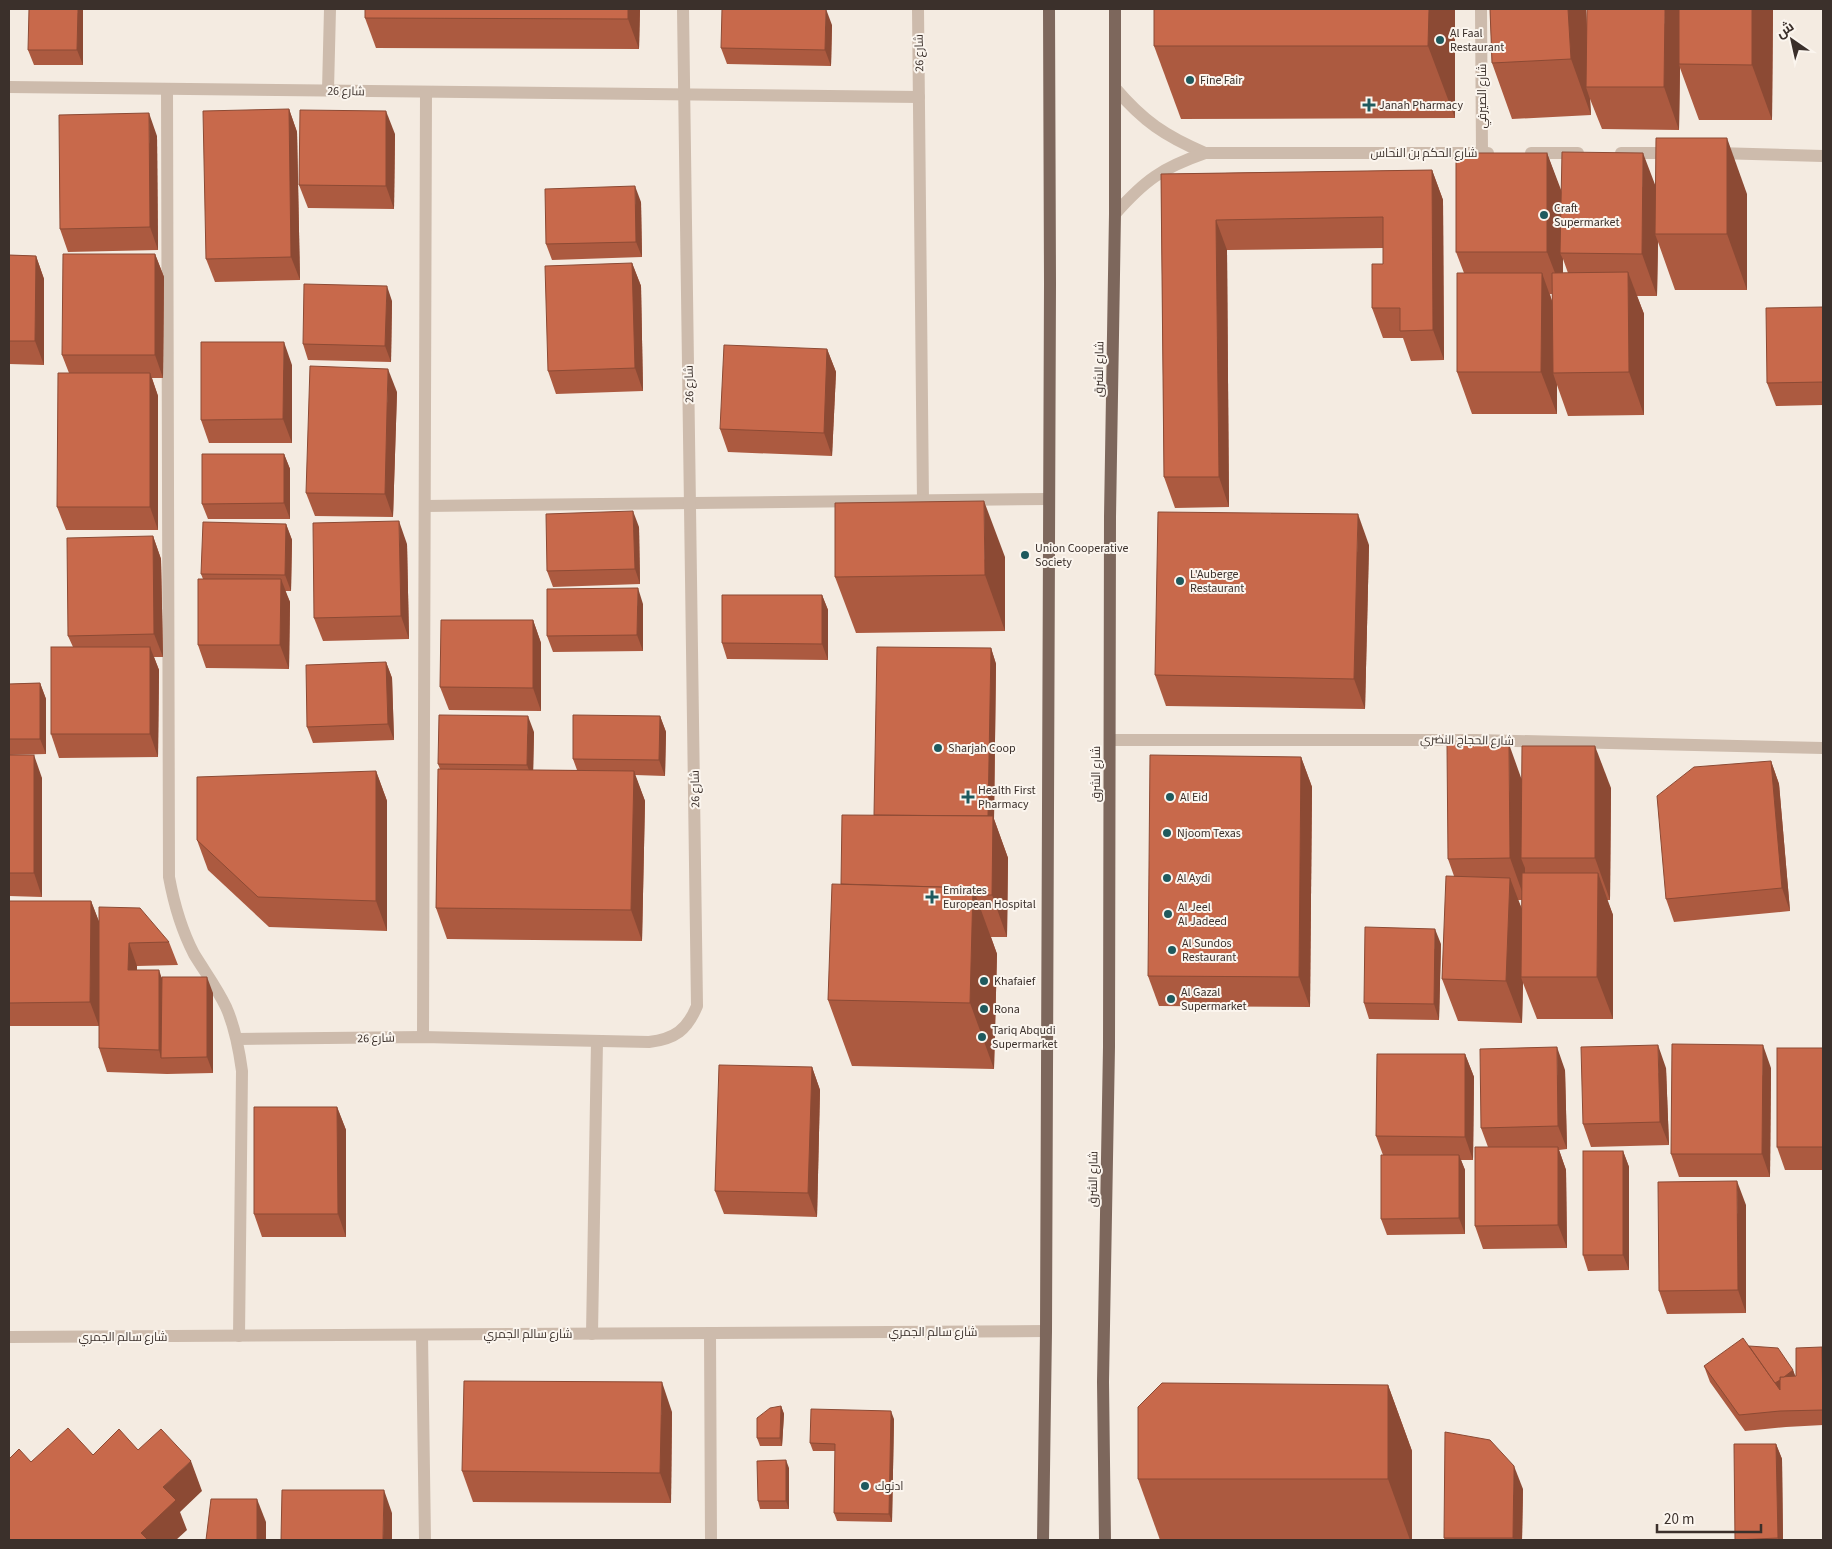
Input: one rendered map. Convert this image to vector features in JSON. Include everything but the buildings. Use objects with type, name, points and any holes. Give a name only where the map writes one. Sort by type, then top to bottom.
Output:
[{"type":"main road","points":[[1043,1540],[1046,1332],[1049,9]]},
{"type":"main road","name":"شارع الشرق","points":[[1105,1540],[1103,1382],[1109,1047],[1110,517],[1115,214],[1115,9]]},
{"type":"street","points":[[328,90],[330,9]]},
{"type":"street","name":"شارع 26","points":[[237,1039],[423,1037],[649,1042],[665,1040],[679,1032],[691,1020],[697,1006],[683,9]]},
{"type":"street","name":"شارع 26","points":[[918,9],[923,501]]},
{"type":"street","name":"شارع الصيرفي","points":[[1481,9],[1482,153]]},
{"type":"street","name":"شارع 26","points":[[9,87],[919,97]]},
{"type":"street","name":"شارع الحكم بن النحاس","points":[[1115,88],[1133,109],[1155,128],[1179,142],[1205,153]]},
{"type":"street","points":[[167,89],[170,877],[174,904],[181,926],[194,954],[212,981],[227,1009],[237,1039],[242,1070],[239,1336]]},
{"type":"street","points":[[423,1037],[426,92]]},
{"type":"street","name":"شارع الحكم بن النحاس","points":[[1115,214],[1133,193],[1154,175],[1180,162],[1205,153],[1501,153]]},
{"type":"street","points":[[1520,153],[1588,153]]},
{"type":"street","points":[[1606,153],[1682,153]]},
{"type":"street","points":[[1701,153],[1823,156]]},
{"type":"street","points":[[425,506],[1049,499]]},
{"type":"street","name":"شارع الحجاج النضري","points":[[1110,740],[1476,740],[1823,748]]},
{"type":"street","points":[[592,1334],[597,1041]]},
{"type":"street","name":"شارع سالم الجمري","points":[[9,1338],[1046,1332]]},
{"type":"street","points":[[710,1333],[711,1540]]},
{"type":"street","points":[[422,1335],[425,1540]]},
{"type":"place","name":"Al Faal Restaurant","points":[[1440,40]]},
{"type":"place","name":"Fine Fair","points":[[1190,80]]},
{"type":"place","name":"Janah Pharmacy","points":[[1369,105]]},
{"type":"place","name":"Craft Supermarket","points":[[1544,215]]},
{"type":"place","name":"Union Cooperative Society","points":[[1025,555]]},
{"type":"place","name":"L'Auberge Restaurant","points":[[1180,581]]},
{"type":"place","name":"Sharjah Coop","points":[[938,748]]},
{"type":"place","name":"Health First Pharmacy","points":[[968,797]]},
{"type":"place","name":"Al Eid","points":[[1170,797]]},
{"type":"place","name":"Njoom Texas","points":[[1167,833]]},
{"type":"place","name":"Al Aydi","points":[[1167,878]]},
{"type":"place","name":"Emirates European Hospital","points":[[932,897]]},
{"type":"place","name":"Al Jeel Al Jadeed","points":[[1168,914]]},
{"type":"place","name":"Al Sundos Restaurant","points":[[1172,950]]},
{"type":"place","name":"Khafaief","points":[[984,981]]},
{"type":"place","name":"Al Gazal Supermarket","points":[[1171,999]]},
{"type":"place","name":"Rona","points":[[984,1009]]},
{"type":"place","name":"Tariq Abqudi Supermarket","points":[[982,1037]]},
{"type":"place","name":"ادنوك","points":[[865,1486]]}]
